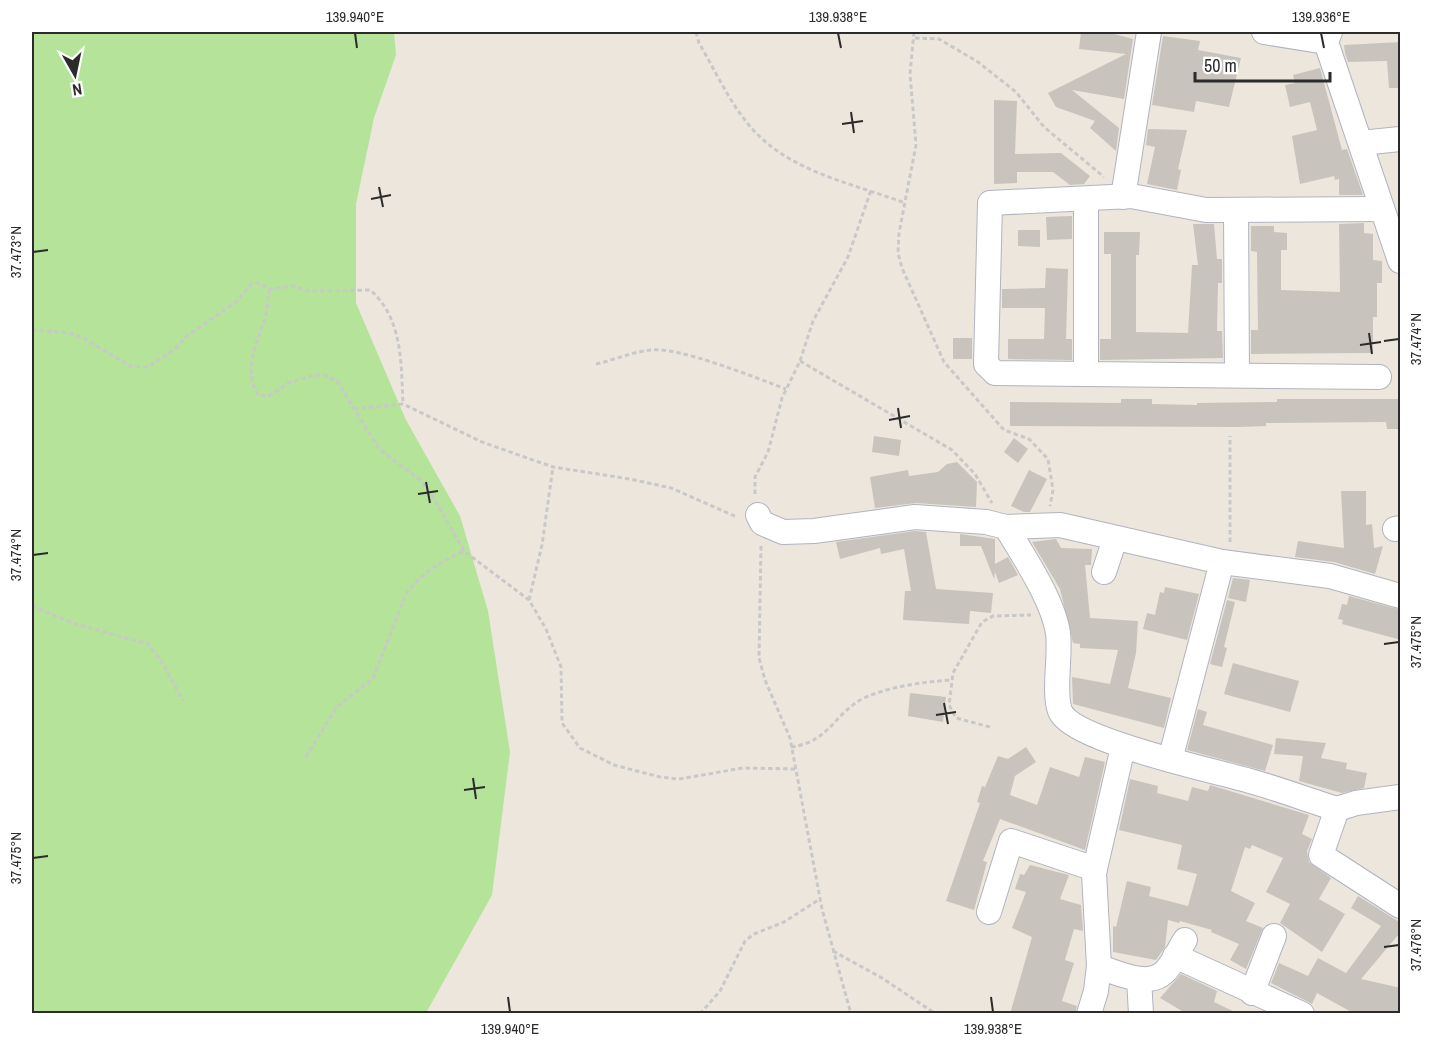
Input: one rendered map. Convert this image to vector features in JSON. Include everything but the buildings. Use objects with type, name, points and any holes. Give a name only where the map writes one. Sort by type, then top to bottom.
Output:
[{"type":"street","points":[[1124,192],[1149,32]]},
{"type":"street","points":[[1264,32],[1328,37],[1382,209],[1399,252]]},
{"type":"street","points":[[1361,143],[1401,139]]},
{"type":"street","points":[[1379,377],[995,373],[986,364],[990,203],[1086,199],[1124,192],[1206,210],[1382,209]]},
{"type":"street","points":[[1086,199],[1086,374]]},
{"type":"street","points":[[1236,210],[1237,375]]},
{"type":"street","points":[[760,519],[783,532],[814,531],[915,517],[986,522],[1006,527],[1060,525],[1226,563],[1330,576],[1401,596]]},
{"type":"street","points":[[1006,527],[1053,617],[1060,652],[1058,701],[1061,712],[1068,719],[1123,747],[1251,782],[1336,809],[1356,803],[1401,797]]},
{"type":"street","points":[[1104,572],[1116,539]]},
{"type":"street","points":[[1170,760],[1226,563]]},
{"type":"street","points":[[1089,1014],[1096,991],[1099,966],[1095,922],[1095,869],[1123,747]]},
{"type":"street","points":[[1336,809],[1321,855],[1401,906]]},
{"type":"street","points":[[989,912],[1011,841],[1095,869]]},
{"type":"street","points":[[1252,993],[1274,936]]},
{"type":"street","points":[[1099,966],[1138,979],[1157,980],[1180,948],[1252,993],[1302,1014]]},
{"type":"street","points":[[1138,979],[1141,1014]]},
{"type":"path","points":[[696,32],[717,73],[755,132],[778,151],[812,171],[905,203]]},
{"type":"path","points":[[914,32],[910,74],[916,145],[898,253],[932,340],[944,362],[1004,430],[1029,439],[1048,459],[1053,490],[1047,526]]},
{"type":"path","points":[[915,38],[939,39],[978,62],[1016,92],[1044,127],[1124,192]]},
{"type":"path","points":[[851,1014],[820,899],[785,722],[765,680],[759,658],[760,519],[755,477],[768,452],[786,389],[800,361],[813,321],[848,257],[871,190]]},
{"type":"path","points":[[32,330],[69,333],[82,337],[130,366],[147,367],[175,349],[188,336],[236,302],[246,287],[259,283],[270,289],[293,286],[309,291],[370,290],[375,294],[394,325],[400,350],[402,404]]},
{"type":"path","points":[[270,289],[264,322],[256,340],[249,372],[258,395],[269,396],[290,382],[324,375],[337,381],[379,449],[419,479],[432,495],[464,551],[529,600],[546,629],[561,667],[562,723],[580,748],[615,765],[660,777],[678,779],[743,768],[796,769]]},
{"type":"path","points":[[596,364],[650,350],[664,350],[684,354],[786,389]]},
{"type":"path","points":[[800,361],[952,450],[975,474],[1006,527]]},
{"type":"path","points":[[354,409],[402,404],[482,442],[553,467],[671,488],[734,516],[760,519]]},
{"type":"path","points":[[1226,563],[1230,436]]},
{"type":"path","points":[[529,600],[531,582],[542,545],[553,467]]},
{"type":"path","points":[[306,757],[336,708],[373,678],[405,594],[413,584],[444,560],[464,551]]},
{"type":"path","points":[[32,606],[75,624],[148,644],[162,662],[183,700]]},
{"type":"path","points":[[990,727],[956,718],[948,705],[952,680],[962,654],[982,622],[993,616],[1015,614],[1053,617]]},
{"type":"path","points":[[791,747],[819,739],[863,699],[922,682],[952,680]]},
{"type":"path","points":[[700,1014],[720,991],[745,941],[754,934],[784,922],[820,899]]},
{"type":"path","points":[[833,951],[906,992],[936,1014]]},
{"type":"green space","points":[[32,32],[394,32],[396,55],[374,118],[356,204],[356,303],[406,420],[460,516],[488,611],[510,752],[492,895],[426,1013],[32,1013]]}]
